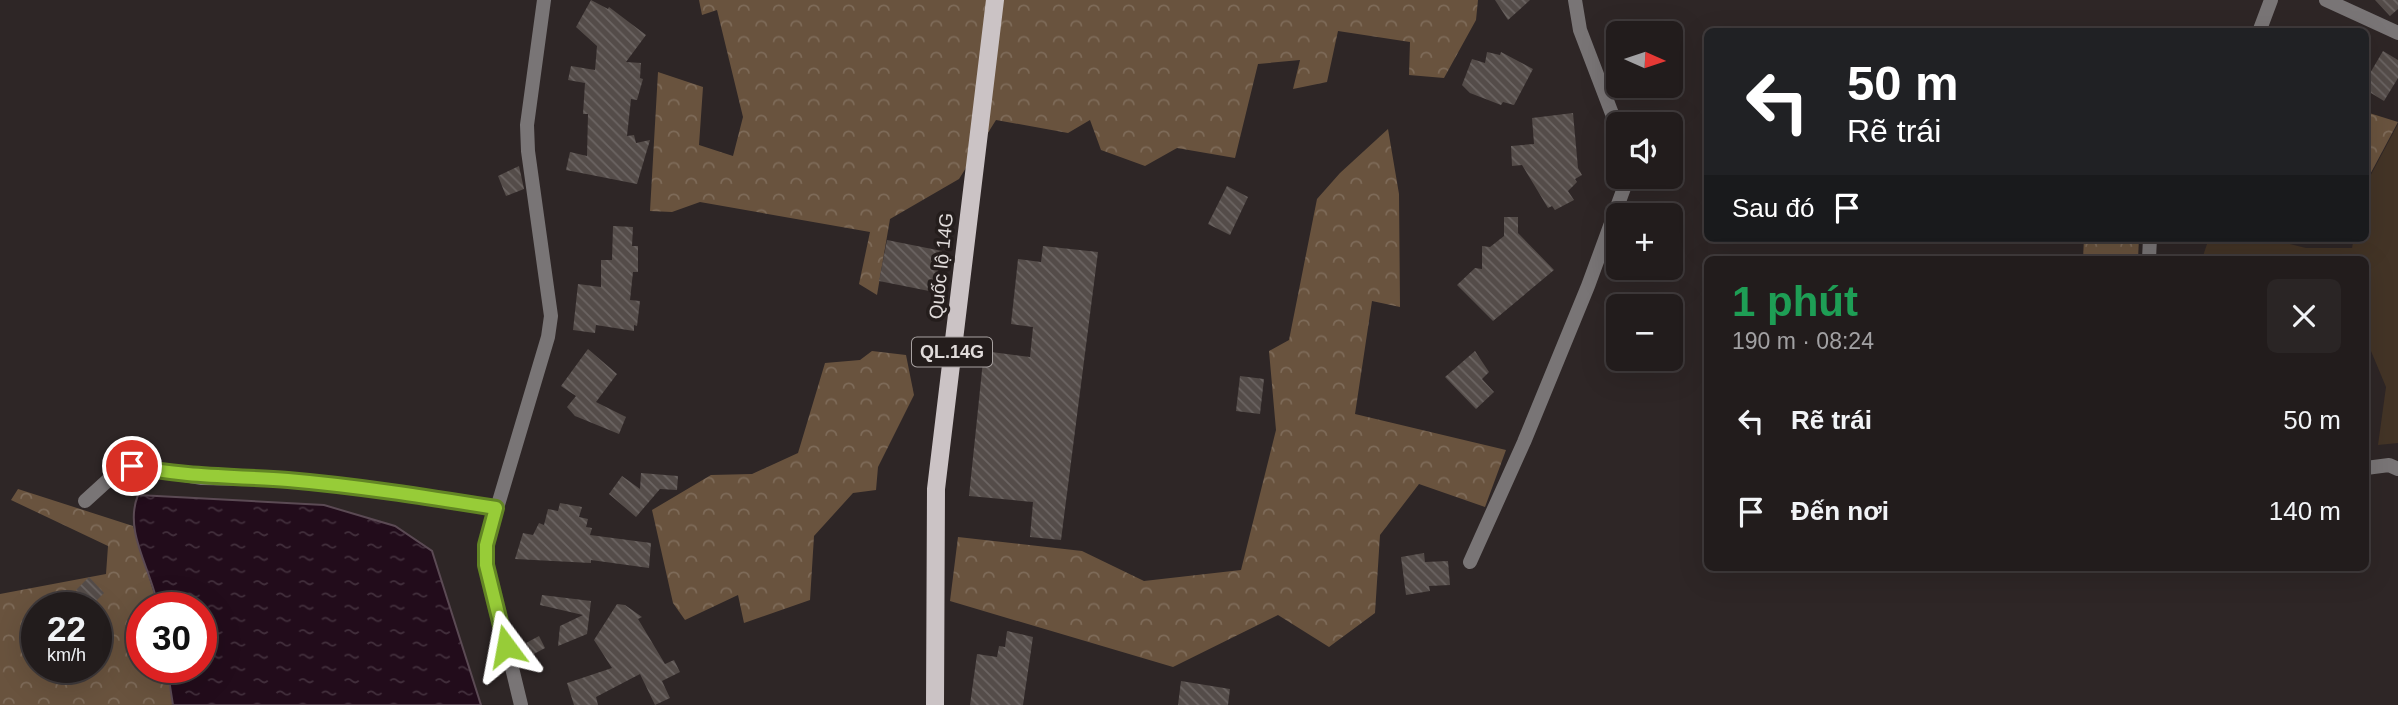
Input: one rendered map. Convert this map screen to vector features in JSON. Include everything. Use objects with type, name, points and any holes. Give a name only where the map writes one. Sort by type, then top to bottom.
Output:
[{"type":"main road","name":"Quốc lộ 14G","points":[[935,705],[936,489],[995,0]]},
{"type":"street","points":[[521,705],[486,565],[486,545],[548,337],[551,316],[528,151],[527,125],[544,0]]},
{"type":"street","points":[[1575,0],[1580,30],[1611,112]]},
{"type":"street","points":[[2260,28],[2271,0]]},
{"type":"street","points":[[2326,0],[2398,33]]},
{"type":"street","points":[[1470,562],[1524,442],[1588,286],[1624,189]]},
{"type":"street","points":[[2369,468],[2393,465],[2398,469]]},
{"type":"street","points":[[85,501],[118,471],[132,466],[202,478],[285,480],[379,489],[496,508]]},
{"type":"shaded area","points":[[2398,124],[2398,443],[2378,445],[2386,387],[2369,351],[2369,256],[2203,256],[2208,242],[2281,242],[2306,248],[2352,248],[2353,242],[2369,242],[2369,178]]},
{"type":"green space","points":[[699,0],[1478,0],[1476,20],[1444,78],[1409,75],[1410,42],[1338,31],[1327,82],[1293,89],[1300,60],[1258,64],[1235,158],[1177,148],[1145,166],[1101,150],[1090,120],[1068,133],[996,120],[959,179],[890,219],[877,295],[859,284],[870,232],[700,202],[672,212],[650,211],[658,72],[703,87],[699,145],[733,156],[743,117],[717,10],[702,15]]},
{"type":"green space","points":[[2369,113],[2398,122],[2369,176]]},
{"type":"green space","points":[[1388,129],[1399,194],[1400,307],[1372,301],[1355,414],[1506,450],[1485,507],[1419,484],[1380,535],[1375,613],[1329,647],[1278,615],[1173,667],[950,601],[958,537],[1082,551],[1144,581],[1241,570],[1276,430],[1269,351],[1289,340],[1317,199],[1340,173]]},
{"type":"green space","points":[[2084,242],[2139,242],[2138,256],[2083,256]]},
{"type":"green space","points":[[872,351],[906,355],[914,395],[878,467],[876,490],[853,493],[814,536],[810,600],[744,623],[738,595],[685,620],[673,603],[652,510],[711,475],[752,474],[798,453],[825,363],[860,360]]},
{"type":"green space","points":[[18,489],[133,526],[153,592],[126,592],[126,683],[170,683],[173,705],[0,705],[0,594],[106,574],[108,546],[11,500]]},
{"type":"water","points":[[138,495],[324,505],[395,526],[432,551],[481,705],[173,705],[170,683],[217,683],[217,592],[155,592],[136,537],[134,509]]},
{"type":"building","points":[[591,0],[608,9],[609,7],[646,35],[626,62],[641,63],[640,78],[643,79],[637,100],[631,99],[627,136],[634,135],[636,143],[650,140],[637,184],[566,170],[570,152],[587,156],[588,114],[583,114],[585,83],[568,80],[571,66],[595,70],[597,46],[576,27]]},
{"type":"building","points":[[1495,0],[1530,0],[1508,20]]},
{"type":"building","points":[[2375,0],[2398,0],[2398,9],[2390,16]]},
{"type":"building","points":[[2383,51],[2398,60],[2398,78],[2384,101],[2369,92],[2369,75]]},
{"type":"building","points":[[1487,52],[1500,55],[1501,52],[1533,69],[1514,105],[1503,102],[1501,105],[1470,93],[1462,85],[1472,59],[1485,63]]},
{"type":"building","points":[[1573,113],[1578,168],[1582,175],[1575,179],[1577,182],[1568,191],[1574,200],[1555,210],[1552,206],[1548,208],[1522,165],[1512,166],[1511,146],[1534,144],[1532,118]]},
{"type":"building","points":[[519,166],[524,189],[506,196],[498,176]]},
{"type":"building","points":[[1227,186],[1248,197],[1230,235],[1208,224]]},
{"type":"building","points":[[1504,217],[1518,217],[1518,233],[1554,270],[1493,321],[1457,285],[1475,268],[1482,269],[1482,246],[1490,247],[1504,236]]},
{"type":"building","points":[[613,226],[633,227],[632,246],[638,246],[638,272],[633,272],[630,300],[640,301],[637,326],[634,325],[634,331],[596,325],[595,333],[573,330],[578,284],[601,287],[601,260],[612,260]]},
{"type":"building","points":[[887,240],[942,251],[934,292],[879,281]]},
{"type":"building","points":[[1043,246],[1098,252],[1061,540],[1030,537],[1033,502],[969,496],[984,351],[1030,357],[1033,327],[1011,324],[1018,259],[1041,262]]},
{"type":"building","points":[[588,349],[617,374],[596,402],[626,417],[619,434],[575,416],[567,407],[576,396],[561,386]]},
{"type":"building","points":[[1475,351],[1489,372],[1482,379],[1494,392],[1476,409],[1445,377]]},
{"type":"building","points":[[1240,376],[1264,379],[1260,414],[1236,411]]},
{"type":"building","points":[[641,473],[678,476],[677,490],[660,489],[636,517],[609,494],[622,476],[640,489]]},
{"type":"building","points":[[560,503],[582,507],[579,517],[588,519],[586,527],[592,528],[590,535],[651,543],[649,568],[591,560],[591,563],[515,559],[523,533],[533,535],[539,523],[544,525],[548,509],[558,511]]},
{"type":"building","points":[[1424,553],[1425,562],[1448,561],[1450,585],[1429,586],[1430,591],[1406,595],[1401,557]]},
{"type":"building","points":[[89,577],[103,592],[78,592],[76,590]]},
{"type":"building","points":[[542,595],[591,601],[587,634],[558,646],[560,626],[583,615],[540,605]]},
{"type":"building","points":[[617,604],[625,605],[642,617],[638,619],[665,664],[674,660],[680,672],[662,681],[670,698],[655,705],[640,674],[596,697],[598,705],[574,705],[567,683],[612,668],[594,640]]},
{"type":"building","points":[[1007,631],[1033,637],[1023,705],[970,705],[977,654],[997,657],[999,646],[1005,647]]},
{"type":"building","points":[[539,636],[545,648],[532,655],[526,643]]},
{"type":"building","points":[[1181,681],[1230,689],[1228,705],[1178,705]]},
{"type":"route","points":[[132,466],[202,478],[285,480],[379,489],[496,508],[486,545],[486,565],[506,646]]}]
